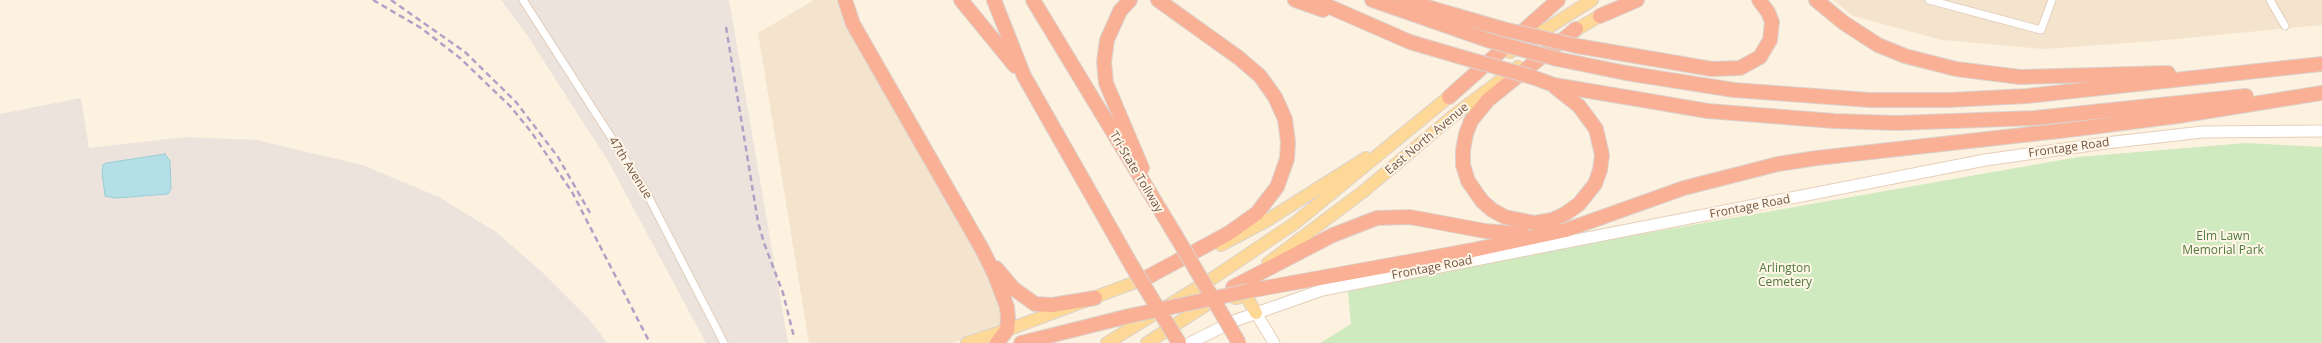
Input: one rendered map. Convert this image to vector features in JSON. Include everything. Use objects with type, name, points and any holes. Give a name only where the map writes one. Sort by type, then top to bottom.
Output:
[{"type":"highway","points":[[845,0],[853,24],[982,248],[1007,308],[1008,330],[996,343]]},
{"type":"highway","points":[[960,0],[1024,76]]},
{"type":"highway","points":[[994,0],[1024,76],[1132,266],[1179,343]]},
{"type":"highway","name":"Tri-State Tollway","points":[[1033,0],[1239,343]]},
{"type":"highway","points":[[1130,0],[1120,11],[1107,40],[1104,62],[1106,83],[1157,206]]},
{"type":"highway","points":[[1146,278],[1229,233],[1257,213],[1268,201],[1277,187],[1287,159],[1288,142],[1285,119],[1275,97],[1260,76],[1239,58],[1158,0]]},
{"type":"highway","points":[[1295,0],[1461,57],[1532,77],[1554,85],[1708,111],[1834,121],[1898,124],[2035,118],[2322,88]]},
{"type":"highway","points":[[1314,0],[1379,29]]},
{"type":"highway","points":[[1372,0],[1487,40],[1557,59],[1626,73],[1734,90],[1870,100],[1949,100],[2027,96],[2322,64]]},
{"type":"highway","points":[[1404,0],[1503,29],[1577,46],[1712,69],[1740,68],[1760,57],[1770,40],[1772,22],[1768,12],[1759,0]]},
{"type":"highway","points":[[1449,97],[1558,0]]},
{"type":"highway","points":[[1600,16],[1637,0]]},
{"type":"highway","points":[[1816,0],[1844,23],[1878,45],[1929,63],[1982,73],[2020,77],[2052,77],[2252,71]]},
{"type":"highway","points":[[1554,85],[1579,106],[1596,129],[1601,148],[1600,170],[1587,196],[1566,214],[1552,220],[1535,223],[1520,221],[1492,210],[1474,192],[1463,165],[1463,150],[1466,134],[1472,121],[1488,100],[1576,29]]},
{"type":"highway","points":[[1021,343],[1248,291],[1474,250],[1566,230],[1684,188],[1778,164],[1840,155],[2076,129],[2322,93]]},
{"type":"highway","points":[[1234,293],[1333,235],[1377,218],[1410,217],[1505,234],[1543,234],[1566,230]]},
{"type":"highway","points":[[982,248],[1014,289],[1035,304],[1052,306],[1095,298]]},
{"type":"main road","name":"East North Avenue","points":[[1107,343],[1224,271],[1313,209],[1449,97],[1539,32],[1592,0]]},
{"type":"main road","name":"East North Avenue","points":[[1147,343],[1234,293],[1321,225],[1486,90],[1576,29],[1627,0]]},
{"type":"main road","points":[[967,343],[1008,330],[1095,298],[1191,259],[1266,221],[1360,162],[1426,115]]},
{"type":"main road","points":[[1234,293],[1246,296],[1256,313]]},
{"type":"main road","points":[[1043,343],[1130,318]]},
{"type":"street","name":"47th Avenue","points":[[522,0],[645,190],[724,343]]},
{"type":"street","points":[[1929,0],[2041,30],[2052,0]]},
{"type":"street","points":[[2270,0],[2285,26]]},
{"type":"street","name":"Frontage Road","points":[[1190,343],[1234,321],[1322,290],[1984,160],[2106,143],[2202,132],[2322,131]]},
{"type":"street","points":[[1256,313],[1274,343]]},
{"type":"shaded area","points":[[501,0],[729,0],[788,343],[706,343],[608,161],[527,35]]},
{"type":"shaded area","points":[[814,0],[837,0],[985,267],[1002,308],[1005,327],[952,343],[809,343],[758,33]]},
{"type":"shaded area","points":[[1833,0],[2322,0],[2322,25],[2155,41],[2043,49],[1942,40],[1853,16]]},
{"type":"shaded area","points":[[81,98],[89,148],[185,137],[256,140],[362,165],[439,197],[496,232],[541,271],[590,320],[607,343],[0,343],[0,114]]},
{"type":"green space","name":"Elm Lawn Memorial Park","points":[[2246,143],[2322,147],[2322,343],[1320,343],[1351,324],[1348,291],[1573,246],[2078,157]]},
{"type":"water","points":[[165,154],[170,161],[171,189],[168,194],[116,198],[105,196],[102,172],[103,165],[106,163]]},
{"type":"railway","points":[[373,0],[421,28],[460,58],[511,107],[532,133],[572,192],[650,343]]},
{"type":"railway","points":[[391,0],[465,52],[516,102],[558,157],[590,213]]},
{"type":"railway","points":[[726,27],[758,222],[764,243],[783,293],[794,337]]},
{"type":"park label","name":"Arlington Cemetery","points":[[1785,276]]}]
